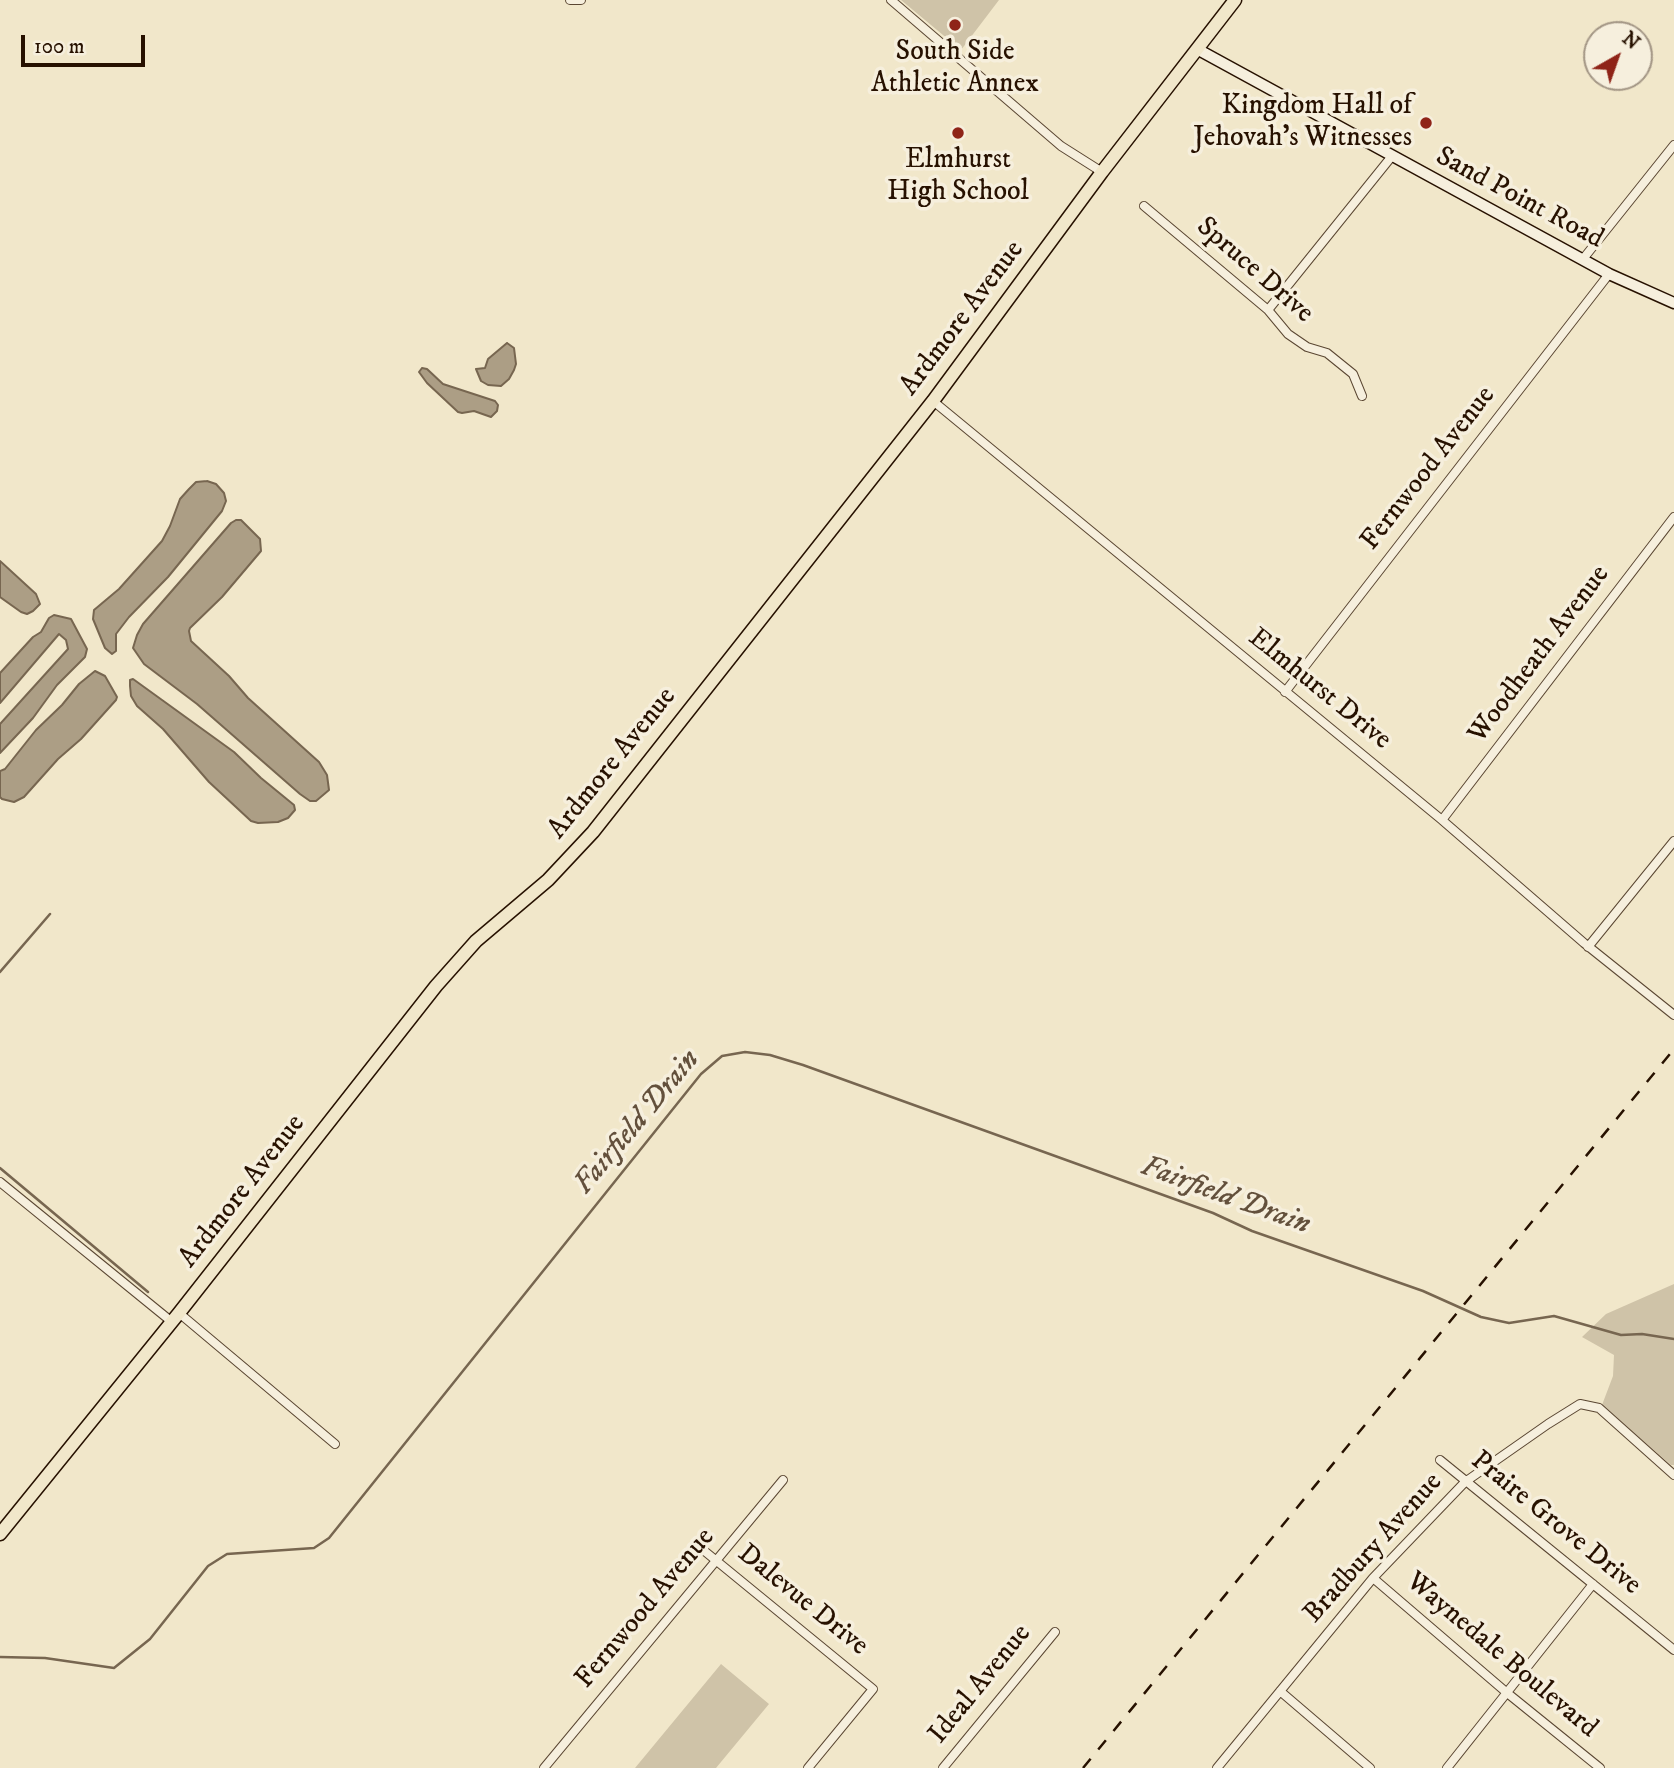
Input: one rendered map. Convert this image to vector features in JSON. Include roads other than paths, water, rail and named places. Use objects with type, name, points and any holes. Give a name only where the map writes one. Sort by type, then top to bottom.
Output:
[{"type":"main road","name":"Ardmore Avenue","points":[[0,1534],[436,986],[477,941],[548,880],[593,832],[933,401],[1102,172],[1235,0]]},
{"type":"street","points":[[570,0],[581,0]]},
{"type":"street","points":[[891,0],[1061,146],[1102,172]]},
{"type":"street","name":"Sand Point Road","points":[[1197,49],[1609,274],[1674,303]]},
{"type":"street","points":[[1583,259],[1674,145]]},
{"type":"street","points":[[1268,310],[1392,156]]},
{"type":"street","name":"Spruce Drive","points":[[1144,206],[1268,310],[1288,334],[1307,347],[1327,353],[1353,374],[1362,396]]},
{"type":"street","name":"Fernwood Avenue","points":[[1285,692],[1609,274]]},
{"type":"street","name":"Elmhurst Drive","points":[[933,401],[1442,820],[1588,947],[1674,1015]]},
{"type":"street","name":"Woodheath Avenue","points":[[1442,820],[1674,517]]},
{"type":"street","points":[[1588,947],[1674,841]]},
{"type":"street","points":[[0,1182],[335,1444]]},
{"type":"street","name":"Bradbury Avenue","points":[[1217,1768],[1373,1578],[1465,1482],[1580,1405],[1599,1408],[1674,1475]]},
{"type":"street","name":"Praire Grove Drive","points":[[1440,1460],[1674,1650]]},
{"type":"street","name":"Fernwood Avenue","points":[[544,1768],[783,1480]]},
{"type":"street","name":"Dalevue Drive","points":[[702,1549],[873,1689],[808,1768]]},
{"type":"street","name":"Waynedale Boulevard","points":[[1373,1578],[1600,1768]]},
{"type":"street","points":[[1447,1768],[1593,1584]]},
{"type":"street","name":"Ideal Avenue","points":[[943,1768],[1055,1632]]},
{"type":"street","points":[[1280,1691],[1370,1768]]},
{"type":"waterway","points":[[0,972],[50,914]]},
{"type":"waterway","name":"Fairfield Drain","points":[[0,1657],[45,1658],[114,1668],[150,1639],[208,1566],[227,1554],[314,1548],[329,1538],[701,1074],[722,1056],[745,1052],[770,1055],[803,1065],[1213,1213],[1252,1231],[1423,1291],[1481,1317],[1509,1323],[1554,1316],[1621,1335],[1642,1334],[1674,1339]]},
{"type":"waterway","points":[[0,1168],[148,1292]]},
{"type":"railway","points":[[1083,1768],[1674,1049]]},
{"type":"place","name":"South Side Athletic Annex","points":[[955,25]]},
{"type":"place","name":"Kingdom Hall of Jehovah's Witnesses","points":[[1426,123]]},
{"type":"place","name":"Elmhurst High School","points":[[958,133]]}]
